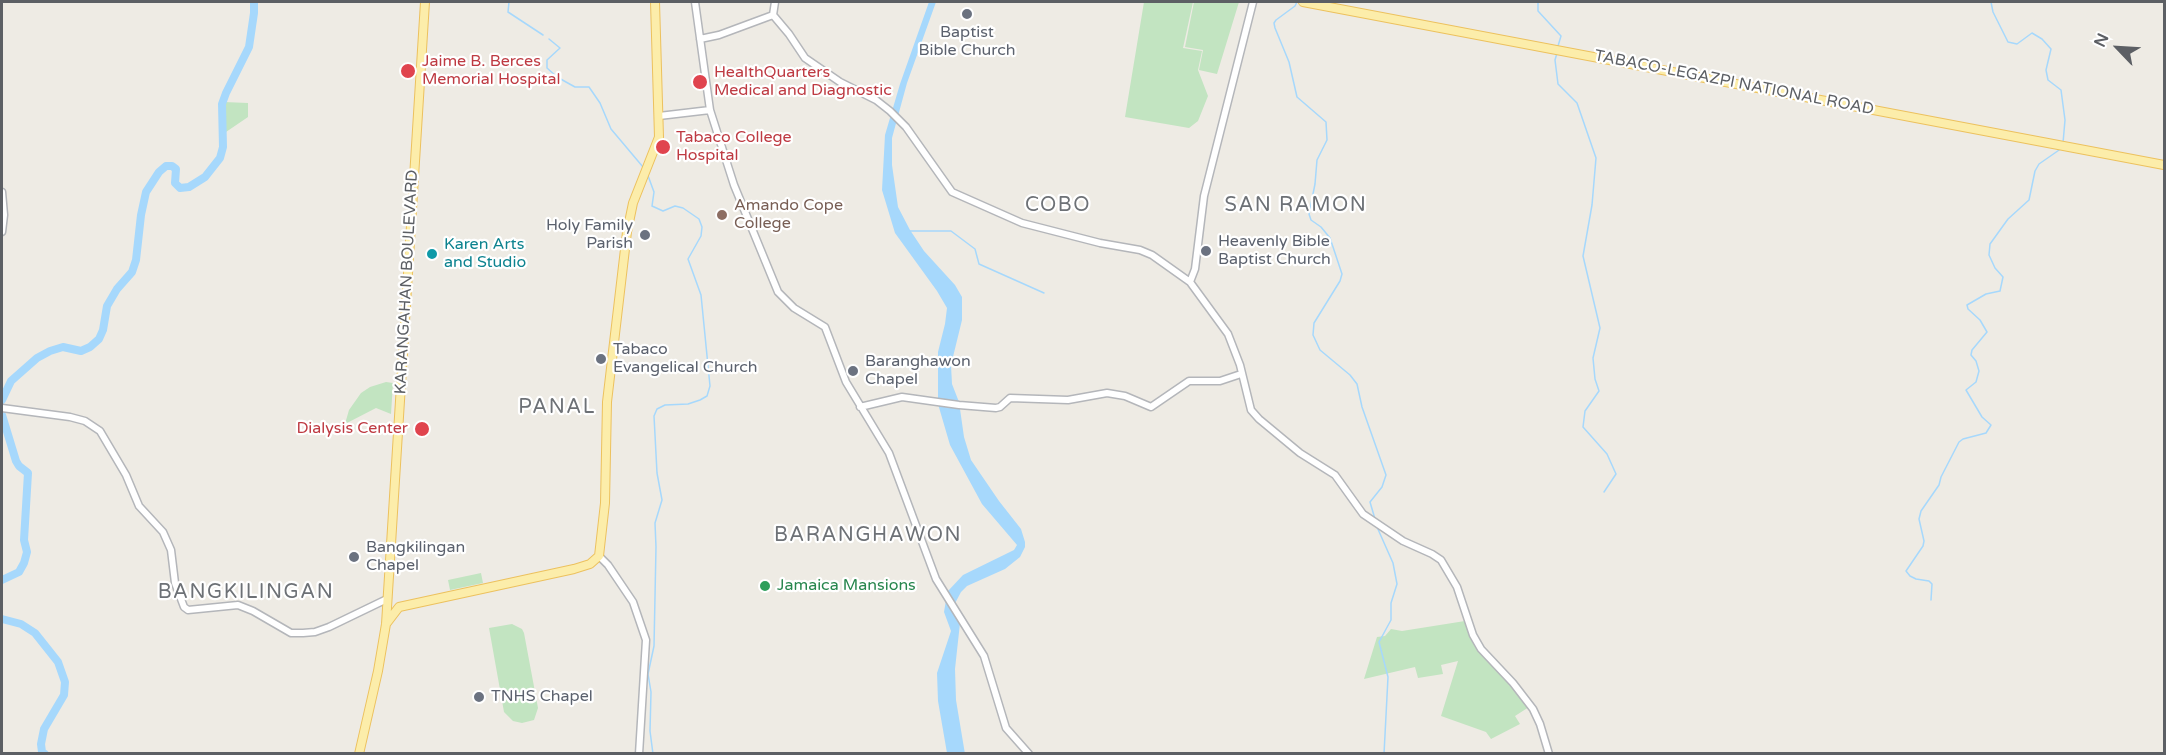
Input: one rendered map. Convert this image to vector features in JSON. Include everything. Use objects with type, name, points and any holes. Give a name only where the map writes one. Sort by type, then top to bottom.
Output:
[{"type":"main road","name":"KARANGAHAN BOULEVARD","points":[[359,753],[386,624],[425,2]]},
{"type":"main road","points":[[387,599],[391,604],[399,607],[574,569],[590,564],[599,556],[605,503],[606,416],[627,232],[633,203],[659,137],[655,2]]},
{"type":"main road","name":"TABACO-LEGAZPI NATIONAL ROAD","points":[[1303,2],[2164,165]]},
{"type":"main road","points":[[386,624],[399,607]]},
{"type":"street","points":[[695,2],[710,110],[734,185],[778,292],[794,308],[825,327],[846,382],[889,453],[931,568],[984,656],[1006,728],[1029,753]]},
{"type":"street","points":[[775,2],[773,15],[810,63],[901,120],[952,192],[1022,223],[1146,252],[1163,261],[1190,282],[1228,334],[1240,365],[1251,410],[1259,419],[1300,453],[1335,475],[1358,508],[1370,519],[1403,541],[1441,560],[1457,587],[1473,636],[1481,649],[1513,682],[1533,709],[1549,753]]},
{"type":"street","points":[[1190,282],[1195,269],[1204,196],[1253,2]]},
{"type":"street","points":[[700,39],[719,35],[773,15]]},
{"type":"street","points":[[659,116],[710,110]]},
{"type":"street","points":[[2,192],[4,215],[2,232]]},
{"type":"street","points":[[860,407],[902,397],[996,408],[1010,398],[1068,400],[1107,393],[1125,396],[1151,407],[1189,381],[1220,381],[1241,374]]},
{"type":"street","points":[[4,409],[70,417],[85,421],[100,431],[126,475],[139,506],[163,532],[171,550],[175,583],[184,607],[188,610],[237,605],[253,611],[291,633],[303,633],[329,627],[387,599]]},
{"type":"street","points":[[599,556],[608,565],[633,602],[646,640],[639,753]]},
{"type":"green space","points":[[1144,2],[1193,2],[1183,48],[1202,51],[1198,70],[1208,96],[1198,121],[1189,128],[1125,117]]},
{"type":"green space","points":[[1194,2],[1239,2],[1217,74],[1199,70],[1203,50],[1185,47]]},
{"type":"green space","points":[[224,102],[248,103],[248,117],[226,132],[223,123]]},
{"type":"green space","points":[[386,382],[393,383],[391,414],[376,408],[345,424],[349,410],[361,393],[370,387]]},
{"type":"green space","points":[[481,573],[483,583],[450,590],[448,580]]},
{"type":"green space","points":[[1465,621],[1478,651],[1529,707],[1515,716],[1520,724],[1491,739],[1486,732],[1441,716],[1458,661],[1441,665],[1443,674],[1418,678],[1415,667],[1364,679],[1377,637],[1385,636],[1391,629],[1402,631]]},
{"type":"green space","points":[[512,624],[522,629],[524,633],[538,708],[534,720],[522,723],[513,721],[504,712],[489,628]]},
{"type":"water","points":[[929,2],[936,2],[907,83],[892,138],[892,165],[898,207],[924,251],[955,285],[962,297],[962,320],[951,365],[952,384],[959,402],[964,437],[971,460],[1021,529],[1025,542],[1020,557],[1005,569],[967,586],[952,609],[960,623],[955,669],[956,700],[965,754],[947,753],[938,701],[937,673],[951,631],[944,612],[948,591],[963,575],[1014,550],[1017,545],[982,504],[950,445],[938,404],[938,352],[947,308],[895,233],[882,190],[885,135]]},
{"type":"waterway","points":[[2,400],[11,381],[37,358],[63,347],[81,351],[99,339],[107,306],[117,289],[132,272],[136,260],[146,192],[159,172],[166,166],[172,166],[176,169],[175,183],[180,188],[189,187],[205,177],[220,158],[223,147],[222,104],[249,47],[254,2]]},
{"type":"waterway","points":[[509,2],[508,12],[543,35]]},
{"type":"waterway","points":[[1297,2],[1274,23],[1289,62],[1297,97],[1326,122],[1327,140],[1317,160],[1309,214],[1311,220],[1330,238],[1342,274],[1314,323],[1313,335],[1320,350],[1350,375],[1357,384],[1362,407],[1386,475],[1382,487],[1370,502],[1375,519]]},
{"type":"waterway","points":[[1538,2],[1538,11],[1561,36],[1558,46]]},
{"type":"waterway","points":[[1991,2],[1993,12],[2008,42],[2017,44],[2032,33],[2042,39],[2051,49],[2046,70],[2048,80],[2061,90],[2065,120],[2063,143]]},
{"type":"waterway","points":[[549,39],[560,48],[547,60],[547,68],[557,77],[575,87],[589,87],[600,103],[611,129],[643,167]]},
{"type":"waterway","points":[[1557,53],[1555,60],[1558,84],[1577,103],[1596,158],[1592,205],[1583,256],[1600,328],[1593,358],[1599,391],[1585,411],[1583,427],[1607,454],[1616,474],[1604,492]]},
{"type":"waterway","points":[[1931,600],[1932,584],[1929,581],[1916,579],[1906,571],[1923,546],[1919,519],[1921,511],[1939,485],[1959,442],[1986,433],[1991,425],[1982,417],[1966,390],[1976,382],[1979,371],[1971,355],[1972,350],[1987,332],[1967,305],[1986,294],[2000,291],[2003,277],[1995,268],[1989,255],[1990,244],[2008,219],[2029,200],[2035,171],[2039,164],[2062,148]]},
{"type":"waterway","points":[[647,173],[654,192],[652,206],[663,211],[675,206],[683,208],[699,219],[702,227],[701,236],[688,259],[701,295],[710,386],[707,396],[700,400],[688,404],[665,405],[657,409],[654,416],[657,473],[662,500],[655,523],[654,646],[648,674],[651,692],[650,731],[653,754]]},
{"type":"waterway","points":[[910,231],[951,231],[975,249],[979,264],[1044,293]]},
{"type":"waterway","points":[[2,415],[16,461],[28,473],[24,540],[27,552],[19,572],[2,580]]},
{"type":"waterway","points":[[1377,527],[1393,563],[1397,584],[1391,603],[1391,620],[1379,642],[1388,677],[1384,754]]},
{"type":"waterway","points":[[2,619],[21,624],[35,633],[58,662],[65,682],[64,695],[44,729],[41,744],[42,752],[45,754]]},
{"type":"place","name":"Baptist Bible Church","points":[[967,14]]},
{"type":"place","name":"Jaime B. Berces Memorial Hospital","points":[[408,71]]},
{"type":"place","name":"HealthQuarters Medical and Diagnostic","points":[[700,82]]},
{"type":"place","name":"Tabaco College Hospital","points":[[663,147]]},
{"type":"place","name":"Amando Cope College","points":[[722,215]]},
{"type":"place","name":"Holy Family Parish","points":[[645,235]]},
{"type":"place","name":"Heavenly Bible Baptist Church","points":[[1206,251]]},
{"type":"place","name":"Karen Arts and Studio","points":[[432,254]]},
{"type":"place","name":"Tabaco Evangelical Church","points":[[601,359]]},
{"type":"place","name":"Baranghawon Chapel","points":[[853,371]]},
{"type":"place","name":"Dialysis Center","points":[[422,429]]},
{"type":"place","name":"Bangkilingan Chapel","points":[[354,557]]},
{"type":"place","name":"Jamaica Mansions","points":[[765,586]]},
{"type":"place","name":"TNHS Chapel","points":[[479,697]]},
{"type":"district","name":"COBO","points":[[1058,206]]},
{"type":"district","name":"SAN RAMON","points":[[1296,206]]},
{"type":"district","name":"PANAL","points":[[557,408]]},
{"type":"district","name":"BARANGHAWON","points":[[868,536]]},
{"type":"district","name":"BANGKILINGAN","points":[[246,593]]}]
